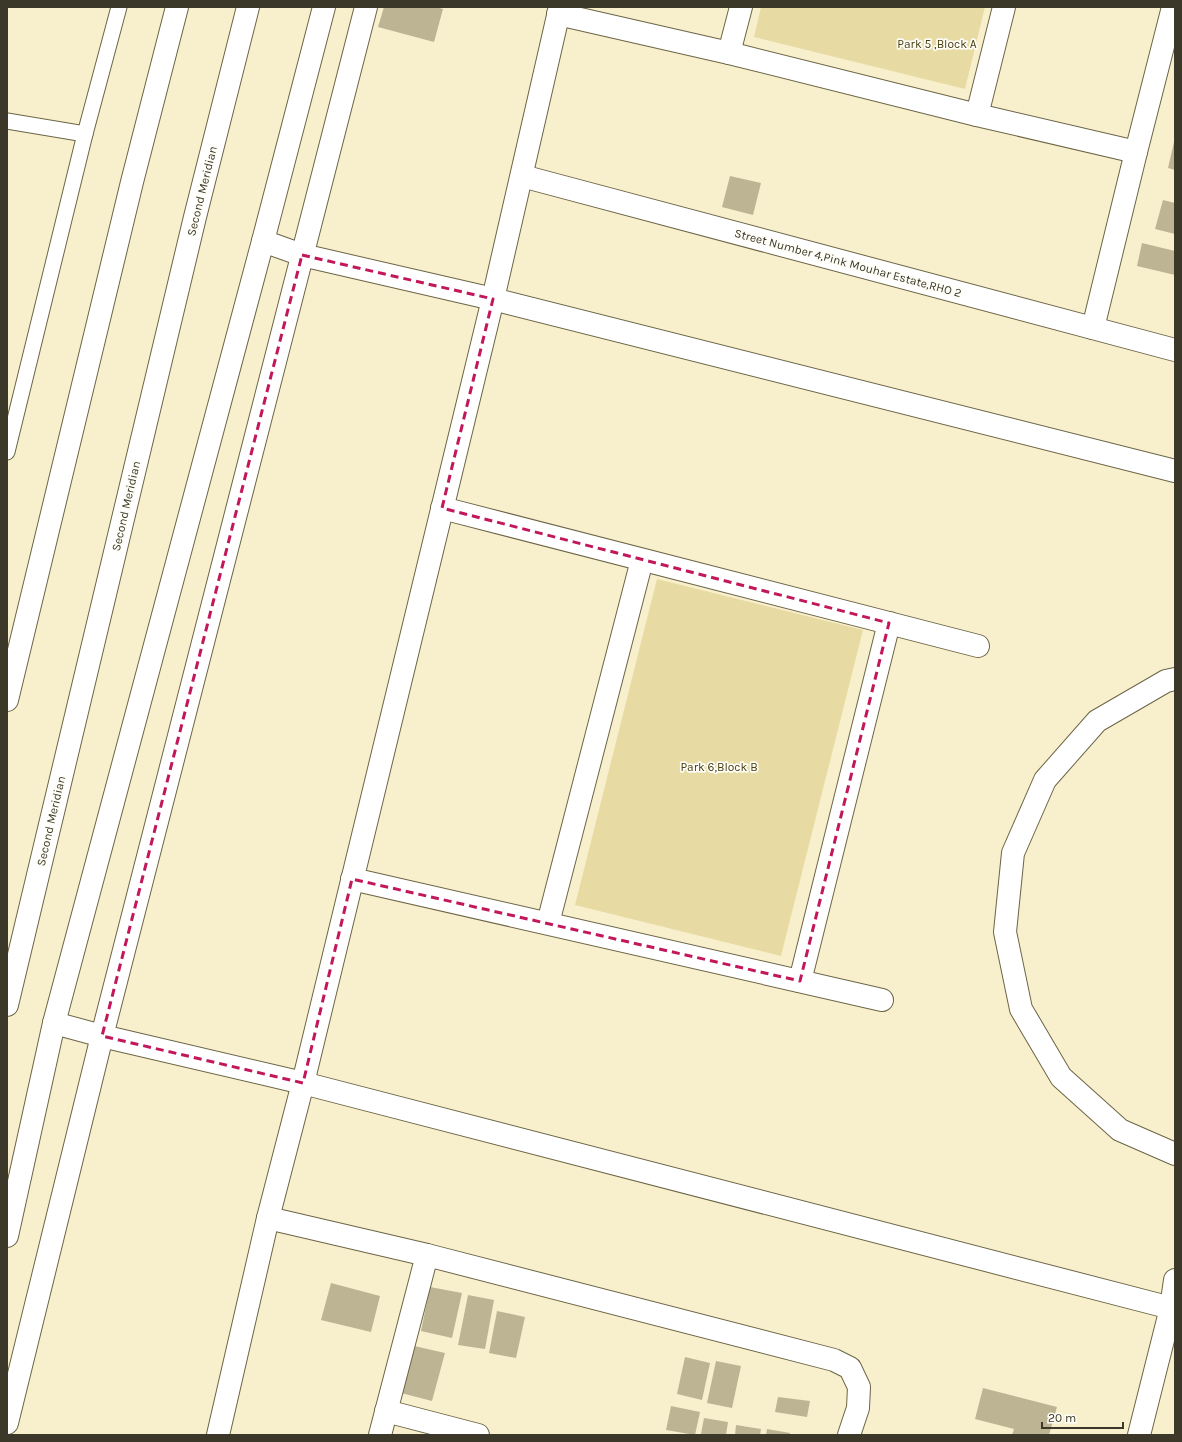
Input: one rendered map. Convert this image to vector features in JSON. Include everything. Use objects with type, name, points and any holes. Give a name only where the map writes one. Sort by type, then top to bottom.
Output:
[{"type":"street","points":[[7,700],[132,182],[177,7]]},
{"type":"street","name":"Second Meridian","points":[[7,1005],[193,225],[248,7]]},
{"type":"street","points":[[7,1236],[54,1023],[324,7]]},
{"type":"street","points":[[7,1423],[102,1036],[366,7]]},
{"type":"street","points":[[729,53],[741,7]]},
{"type":"street","points":[[977,115],[1004,7]]},
{"type":"street","points":[[1093,328],[1173,7]]},
{"type":"street","points":[[218,1435],[268,1218],[303,1083],[493,298],[559,11],[977,115],[1136,152]]},
{"type":"street","name":"Street Number 4,Pink Mouhar Estate,RHO 2","points":[[522,176],[1175,350]]},
{"type":"street","points":[[263,241],[302,255],[493,298],[1175,471]]},
{"type":"street","points":[[442,508],[978,646]]},
{"type":"street","points":[[548,923],[642,560]]},
{"type":"street","points":[[800,981],[889,623]]},
{"type":"street","points":[[1175,679],[1166,681],[1097,721],[1045,780],[1012,853],[1004,932],[1021,1009],[1061,1077],[1120,1130],[1175,1154]]},
{"type":"street","points":[[352,879],[882,1000]]},
{"type":"street","points":[[54,1023],[102,1036],[303,1083],[1173,1308]]},
{"type":"street","points":[[268,1218],[427,1255],[834,1360],[850,1368],[860,1387],[858,1408],[849,1435]]},
{"type":"street","points":[[380,1435],[427,1255]]},
{"type":"street","points":[[1139,1435],[1173,1308],[1175,1280]]},
{"type":"street","points":[[386,1411],[478,1435]]},
{"type":"lane","points":[[7,452],[85,134],[119,7]]},
{"type":"lane","points":[[7,121],[85,134]]},
{"type":"highlighted area","points":[[302,255],[493,299],[442,508],[889,623],[800,981],[352,879],[303,1083],[102,1036]]},
{"type":"green space","name":"Park 5 ,Block A","points":[[761,7],[985,7],[965,89],[754,37]]},
{"type":"green space","name":"Park 6,Block B","points":[[657,579],[863,630],[781,956],[575,905]]},
{"type":"building","points":[[384,7],[436,7],[443,9],[434,42],[378,27]]},
{"type":"building","points":[[1175,142],[1175,170],[1168,168]]},
{"type":"building","points":[[730,176],[761,183],[753,215],[722,207]]},
{"type":"building","points":[[1163,200],[1175,203],[1175,234],[1155,229]]},
{"type":"building","points":[[1142,243],[1175,251],[1175,275],[1137,266]]},
{"type":"building","points":[[331,1283],[380,1296],[371,1332],[321,1320]]},
{"type":"building","points":[[430,1287],[462,1293],[452,1338],[421,1331]]},
{"type":"building","points":[[468,1295],[494,1300],[485,1349],[458,1345]]},
{"type":"building","points":[[497,1311],[525,1317],[516,1358],[489,1353]]},
{"type":"building","points":[[410,1345],[445,1353],[432,1401],[397,1392]]},
{"type":"building","points":[[685,1357],[710,1363],[702,1400],[677,1394]]},
{"type":"building","points":[[716,1361],[741,1366],[732,1408],[707,1403]]},
{"type":"building","points":[[983,1388],[1057,1407],[1049,1435],[1012,1435],[1014,1429],[975,1419]]},
{"type":"building","points":[[778,1397],[810,1401],[807,1417],[775,1412]]},
{"type":"building","points":[[671,1406],[700,1412],[695,1435],[666,1430]]},
{"type":"building","points":[[704,1418],[728,1422],[726,1435],[701,1434]]},
{"type":"building","points":[[736,1425],[761,1429],[760,1435],[735,1435]]},
{"type":"building","points":[[767,1429],[790,1433],[790,1435],[766,1435]]}]
